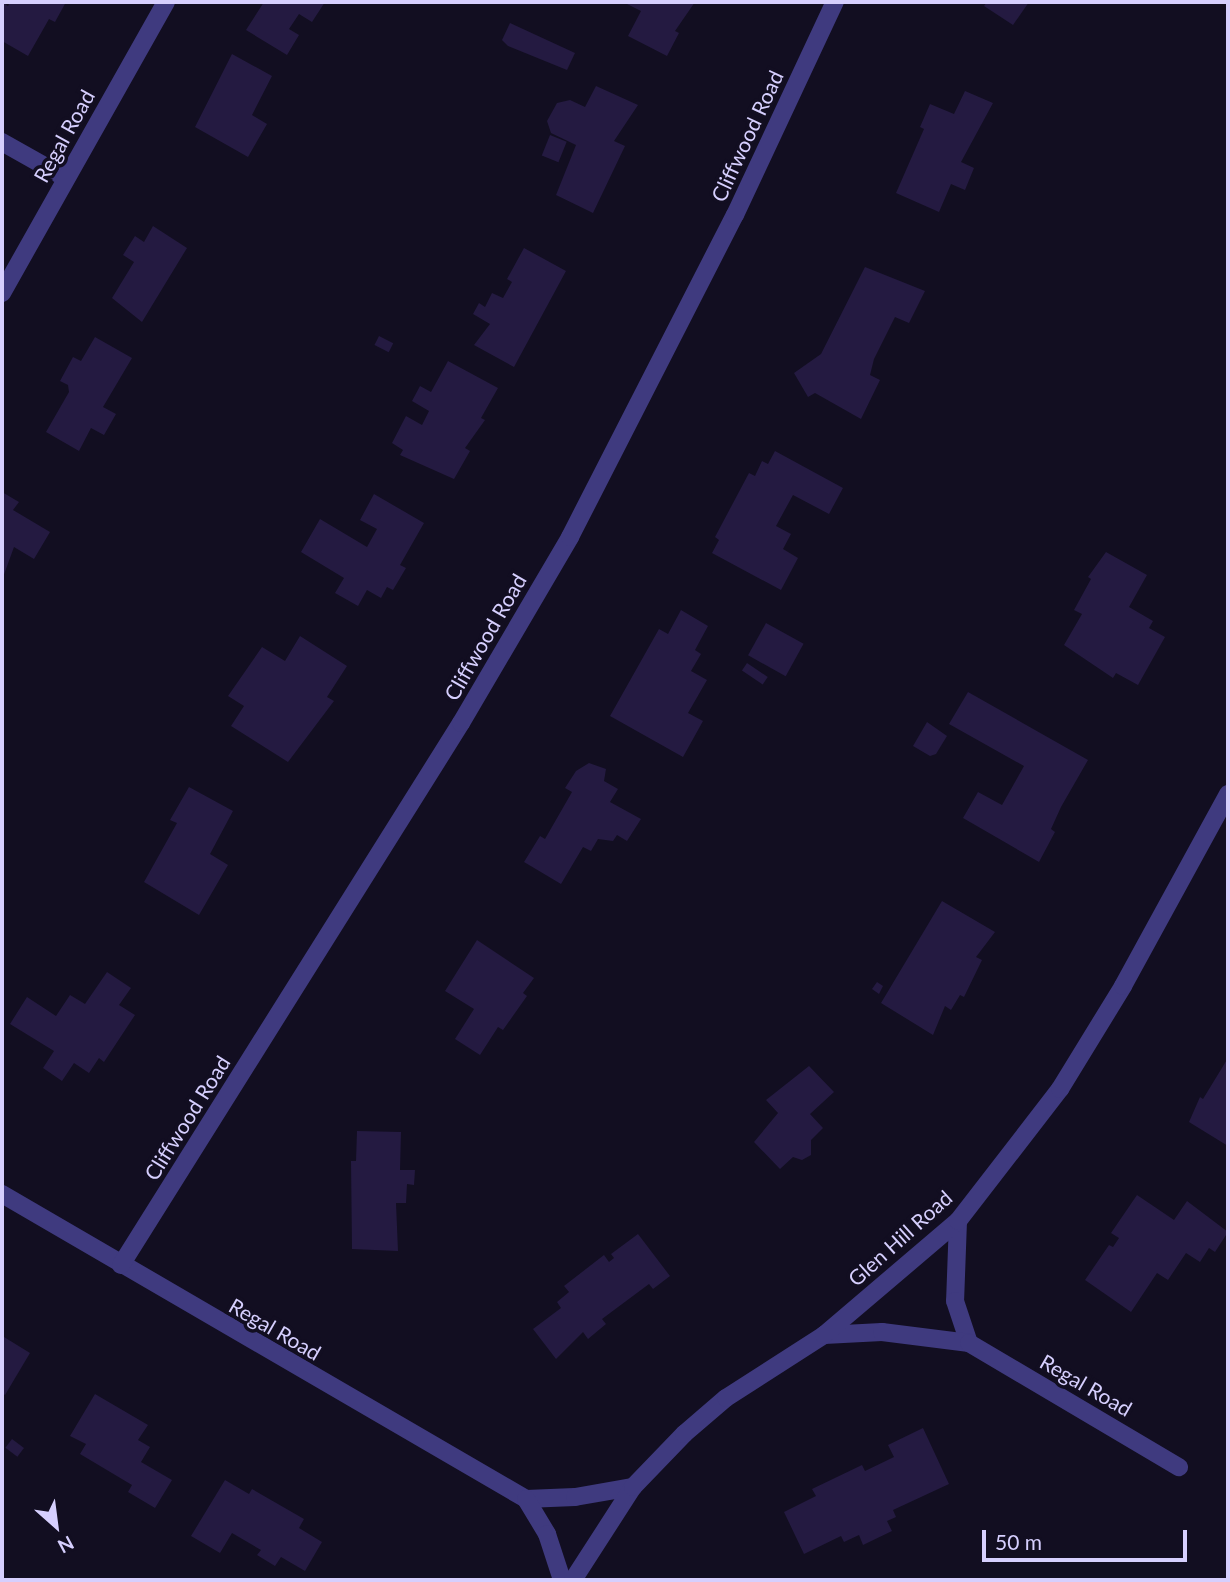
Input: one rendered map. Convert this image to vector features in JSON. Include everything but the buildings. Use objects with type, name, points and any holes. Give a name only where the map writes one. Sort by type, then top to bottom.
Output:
[{"type":"street","name":"Regal Road","points":[[2,293],[166,2]]},
{"type":"street","name":"Cliffwood Road","points":[[121,1265],[432,771],[570,537],[735,215],[835,2]]},
{"type":"street","points":[[2,142],[66,178]]},
{"type":"street","name":"Glen Hill Road","points":[[573,1580],[633,1487],[726,1398],[824,1335],[958,1221],[1059,1089],[1123,986],[1228,794]]},
{"type":"street","name":"Regal Road","points":[[2,1194],[526,1499],[547,1534],[562,1580]]},
{"type":"street","points":[[958,1221],[955,1301],[969,1343]]},
{"type":"street","name":"Regal Road","points":[[824,1335],[882,1332],[969,1343],[1179,1466]]},
{"type":"street","points":[[526,1499],[575,1497],[633,1487]]}]
